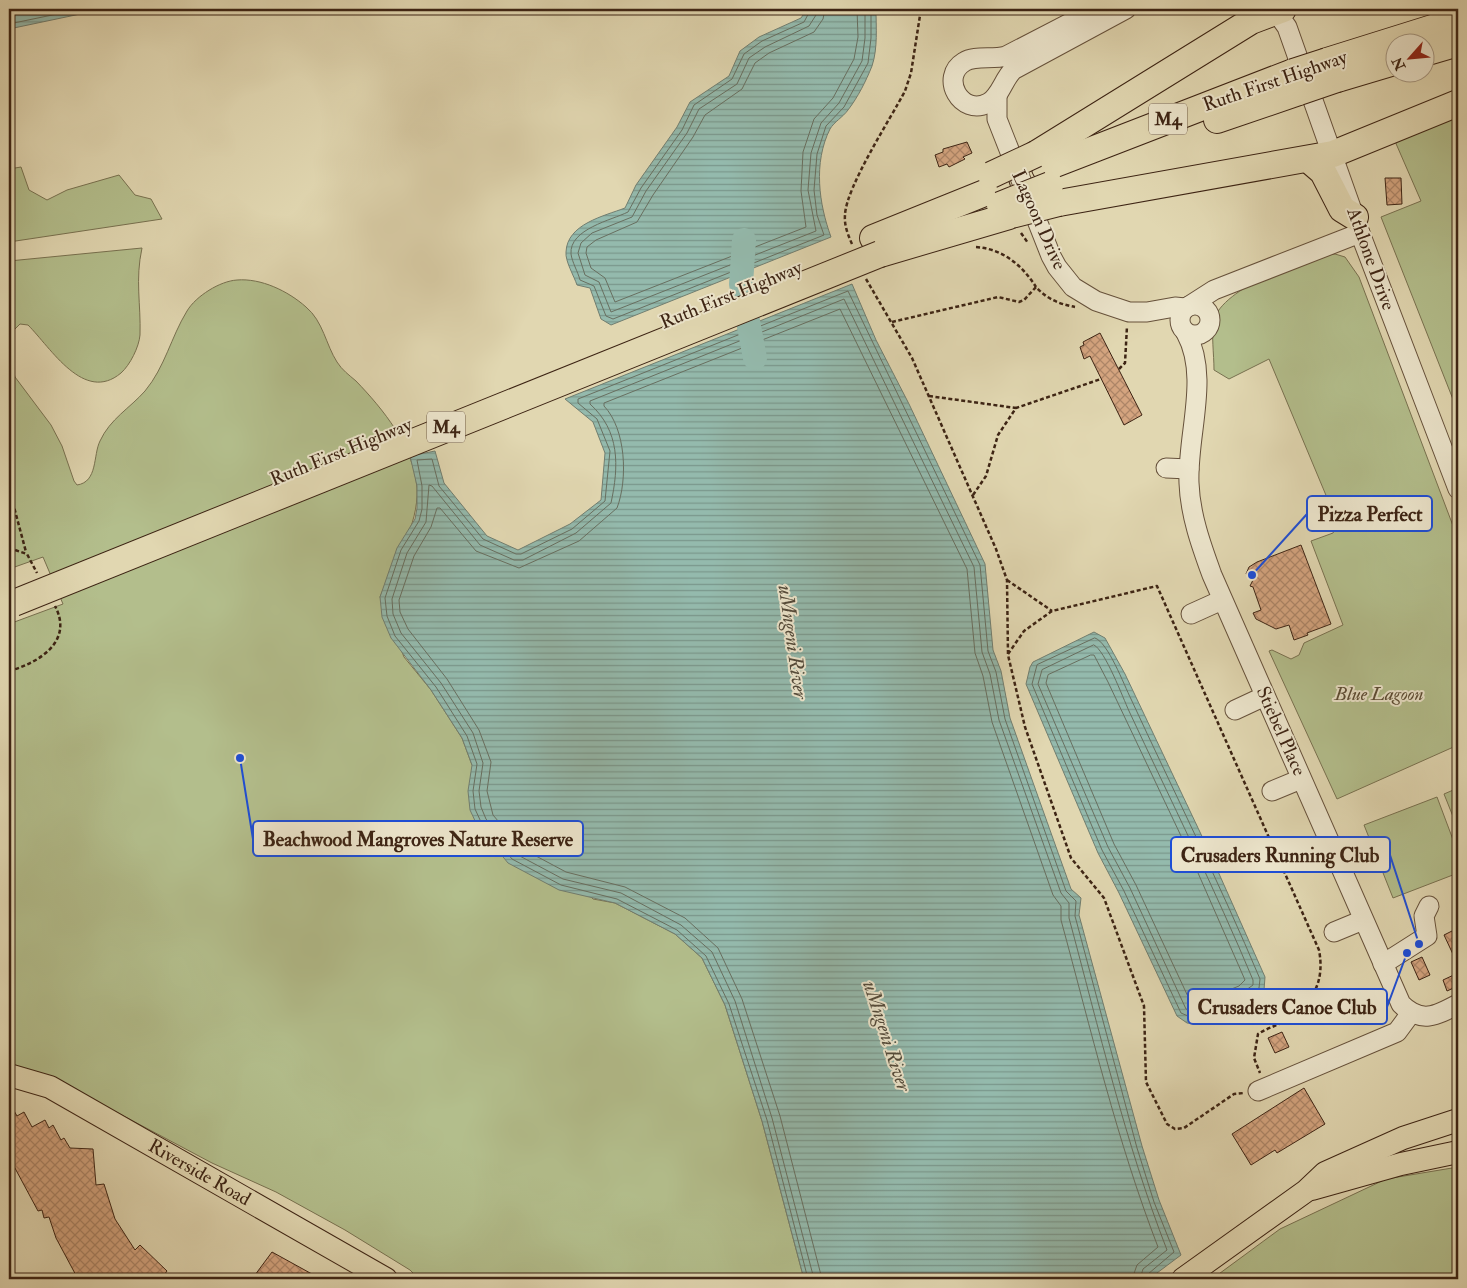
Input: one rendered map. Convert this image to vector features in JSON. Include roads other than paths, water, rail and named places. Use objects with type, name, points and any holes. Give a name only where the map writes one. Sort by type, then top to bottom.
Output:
[{"type":"highway","points":[[999,196],[1047,177],[1251,21],[1281,13]]},
{"type":"highway","name":"Ruth First Highway","points":[[10,609],[874,242],[1332,70],[1458,20]]},
{"type":"highway","points":[[1434,50],[1458,43]]},
{"type":"highway","name":"Ruth First Highway","points":[[1332,70],[1384,63]]},
{"type":"highway","points":[[1047,177],[1321,157],[1458,103]]},
{"type":"highway","points":[[1321,157],[1324,172],[1342,209],[1357,225]]},
{"type":"main road","name":"Riverside Road","points":[[9,1075],[50,1087],[373,1276]]},
{"type":"main road","points":[[1183,1279],[1306,1191],[1325,1173],[1403,1138],[1458,1120]]},
{"type":"main road","points":[[1306,1191],[1401,1164],[1458,1152]]},
{"type":"street","points":[[1097,9],[1006,56],[997,59],[969,59],[957,68],[954,74],[953,88],[961,101],[967,104],[982,106],[997,95],[1005,79],[1013,70],[1126,9]]},
{"type":"street","points":[[1281,13],[1321,157]]},
{"type":"street","name":"Lagoon Drive","points":[[997,95],[997,119],[1057,267],[1073,287],[1096,301],[1130,312],[1187,307],[1203,296],[1227,284],[1357,225]]},
{"type":"street","name":"Athlone Drive","points":[[1357,225],[1458,489]]},
{"type":"street","points":[[1209,320],[1202,307],[1187,307],[1180,321],[1186,333],[1197,336],[1207,331],[1215,301],[1227,284]]},
{"type":"street","name":"Stiebel Place","points":[[1198,387],[1208,353],[1209,320]]},
{"type":"street","name":"Stiebel Place","points":[[1186,333],[1196,354],[1198,387],[1189,469],[1190,495],[1205,556],[1222,600],[1363,920],[1401,1004],[1410,1013]]},
{"type":"street","points":[[1166,468],[1189,469]]},
{"type":"street","points":[[1191,614],[1222,600]]},
{"type":"street","points":[[1235,710],[1265,696]]},
{"type":"street","points":[[1272,791],[1301,779]]},
{"type":"street","points":[[1383,964],[1427,936],[1424,916],[1429,906]]},
{"type":"street","points":[[1334,932],[1363,920]]},
{"type":"street","points":[[1263,1089],[1396,1032],[1410,1013],[1419,1016],[1430,1016],[1458,1004]]},
{"type":"water","points":[[9,9],[104,9],[9,29]]},
{"type":"water","points":[[807,9],[876,9],[876,45],[872,66],[852,105],[830,129],[821,156],[821,197],[831,237],[611,325],[601,319],[590,288],[577,285],[568,264],[566,252],[568,242],[573,234],[588,222],[625,208],[636,185],[677,127],[690,102],[729,76],[740,51],[759,37],[801,18]]},
{"type":"water","points":[[852,284],[876,340],[909,404],[985,564],[993,650],[1001,671],[1010,718],[1071,889],[1081,898],[1079,915],[1142,1146],[1159,1200],[1181,1255],[1149,1279],[804,1279],[762,1121],[725,1005],[702,958],[675,934],[615,903],[559,890],[508,863],[477,825],[470,810],[468,791],[472,765],[462,738],[431,690],[391,638],[382,617],[380,597],[397,548],[415,519],[417,508],[417,486],[410,456],[435,451],[444,483],[487,536],[518,550],[570,524],[601,500],[605,453],[593,422],[565,399]]},
{"type":"water","points":[[1094,632],[1105,638],[1125,674],[1208,849],[1265,977],[1264,990],[1248,1003],[1196,1024],[1187,1023],[1177,1016],[1098,853],[1026,684],[1033,662]]},
{"type":"waterway","name":"uMngeni River","points":[[744,240],[741,284],[755,358]]},
{"type":"place","name":"Pizza Perfect","points":[[1252,575]]},
{"type":"place","name":"Beachwood Mangroves Nature Reserve","points":[[240,758]]},
{"type":"place","name":"Crusaders Running Club","points":[[1419,944]]},
{"type":"place","name":"Crusaders Canoe Club","points":[[1407,953]]},
{"type":"park label","name":"Blue Lagoon","points":[[1379,694]]}]
